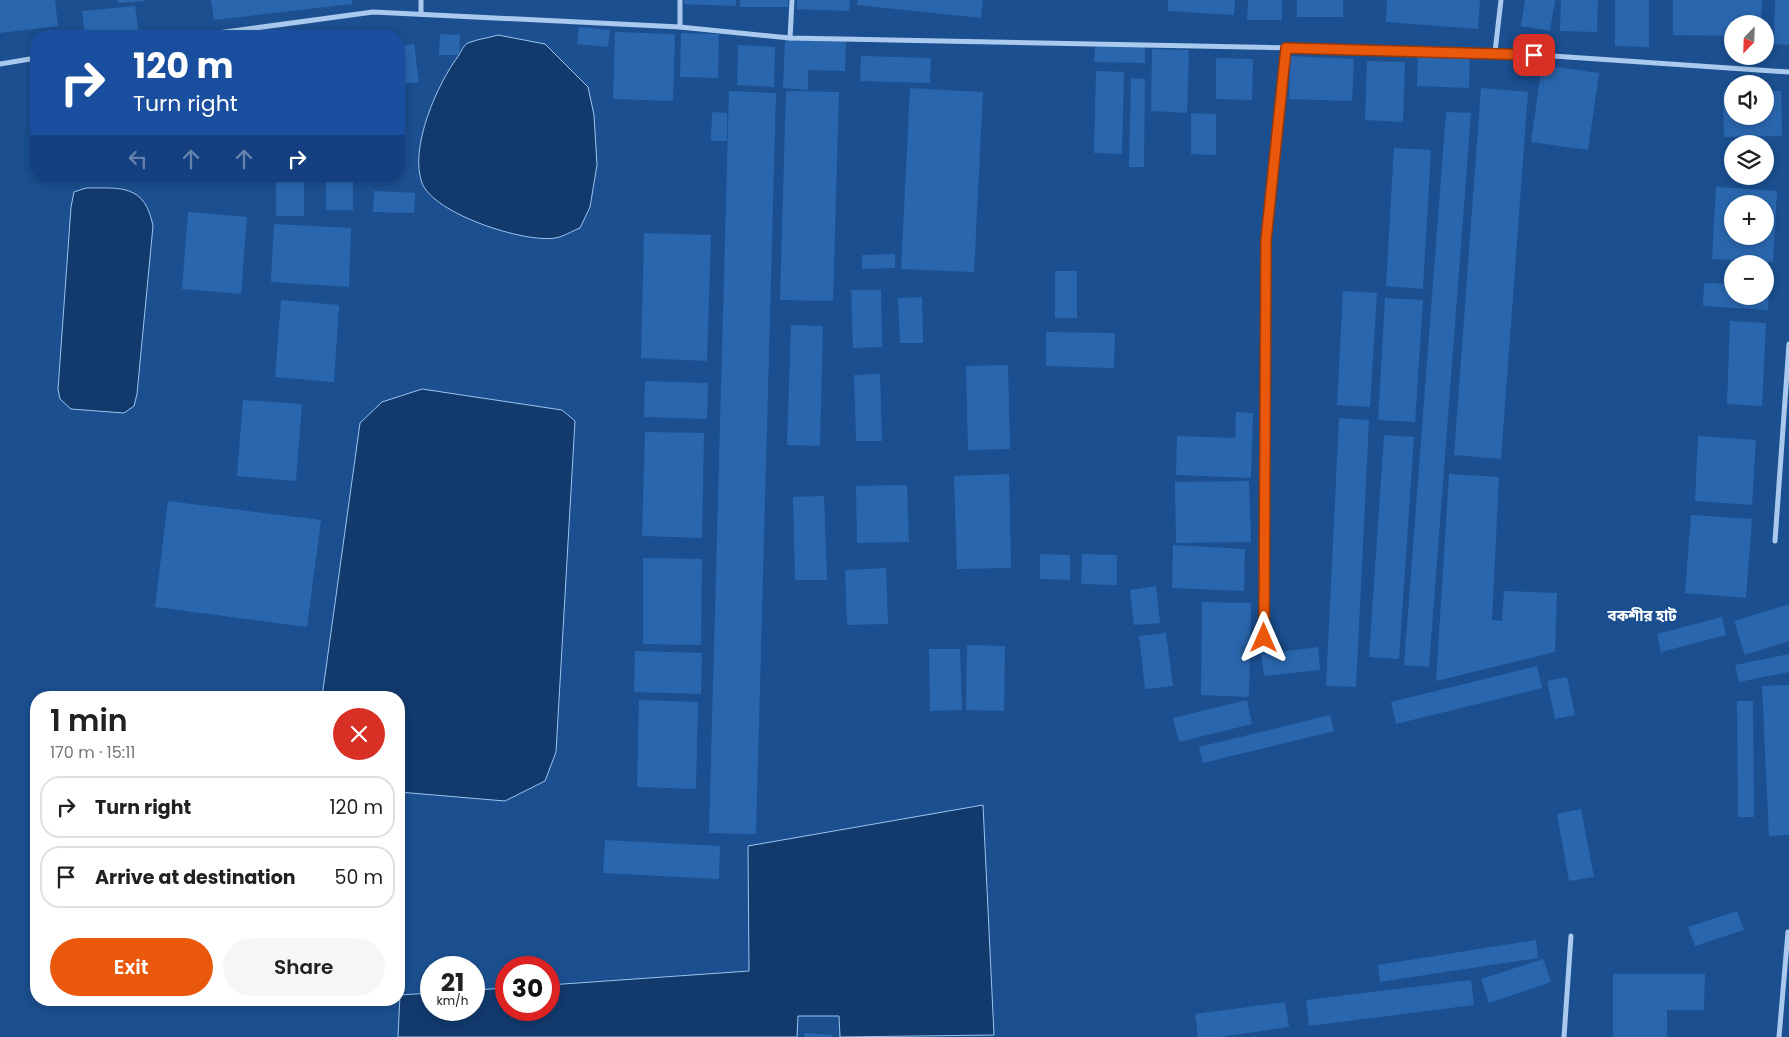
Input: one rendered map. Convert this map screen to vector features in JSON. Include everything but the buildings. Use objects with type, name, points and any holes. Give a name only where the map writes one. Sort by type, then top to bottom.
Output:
[{"type":"street","points":[[421,0],[421,14]]},
{"type":"street","points":[[680,0],[680,27]]},
{"type":"street","points":[[790,38],[792,0]]},
{"type":"street","points":[[1495,52],[1501,0]]},
{"type":"street","points":[[240,30],[373,12],[680,27],[790,38],[1495,52],[1789,72]]},
{"type":"street","points":[[1264,638],[1266,240],[1286,48]]},
{"type":"street","points":[[0,64],[30,59]]},
{"type":"street","points":[[1774,541],[1789,344]]},
{"type":"street","points":[[1779,1037],[1788,932]]},
{"type":"street","points":[[1564,1037],[1571,936]]},
{"type":"water","points":[[498,35],[545,44],[588,87],[594,115],[597,165],[590,207],[580,228],[555,238],[523,236],[481,224],[443,205],[430,194],[422,183],[419,169],[419,152],[422,135],[427,117],[442,82],[467,44],[475,40]]},
{"type":"water","points":[[86,188],[110,188],[130,191],[144,202],[153,226],[137,394],[134,406],[124,413],[71,409],[60,399],[58,389],[71,207],[74,192]]},
{"type":"water","points":[[422,389],[562,410],[575,421],[556,752],[545,781],[505,801],[405,793],[405,691],[323,691],[360,423],[382,402]]},
{"type":"water","points":[[983,805],[994,1035],[840,1037],[839,1016],[798,1016],[797,1037],[398,1037],[399,1006],[405,1006],[405,995],[420,994],[420,1021],[485,1021],[485,989],[495,989],[495,1021],[560,1021],[560,984],[749,971],[748,846]]},
{"type":"district","name":"বকশীর হাট","points":[[1642,616]]},
{"type":"route","points":[[1264,638],[1266,240],[1286,48],[1495,52],[1534,55]]}]
